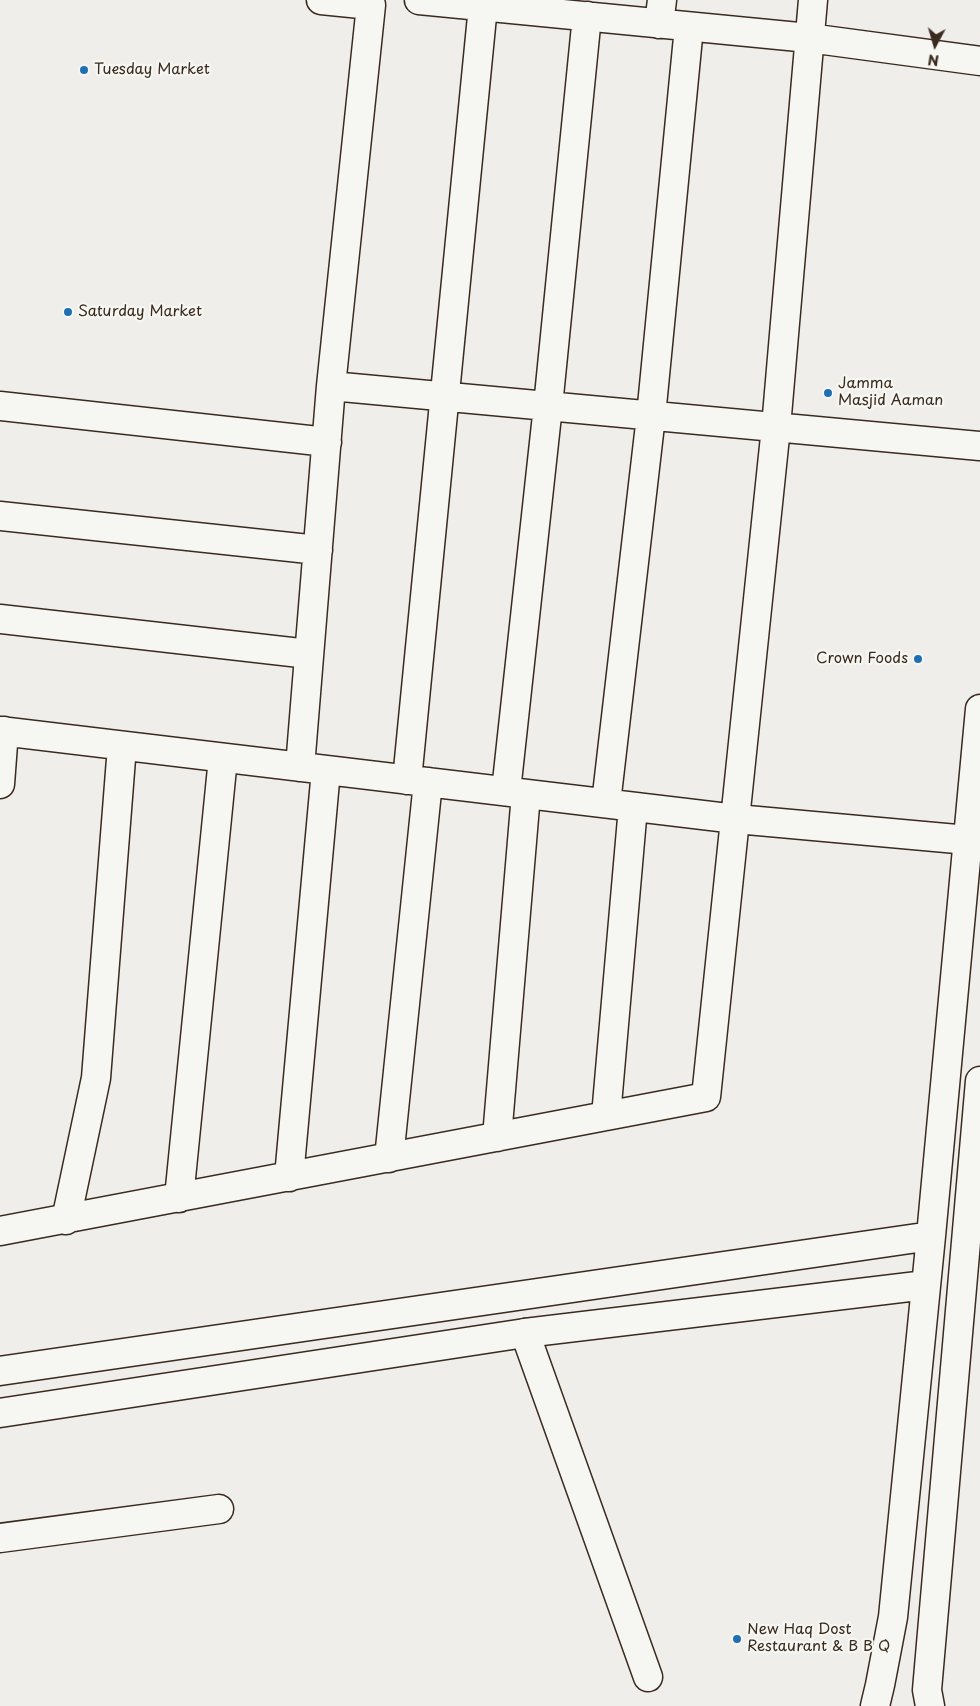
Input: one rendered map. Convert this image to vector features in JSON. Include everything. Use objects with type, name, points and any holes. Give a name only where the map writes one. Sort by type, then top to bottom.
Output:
[{"type":"street","points":[[300,767],[331,386],[380,2],[321,0]]},
{"type":"street","points":[[419,0],[483,6],[523,5],[587,16],[661,12],[689,27],[809,38],[980,61]]},
{"type":"street","points":[[0,1231],[66,1220],[706,1097],[776,427],[813,0]]},
{"type":"street","points":[[389,1158],[445,396],[483,6]]},
{"type":"street","points":[[497,1137],[516,793],[548,406],[587,16]]},
{"type":"street","points":[[606,803],[651,416],[689,27]]},
{"type":"street","points":[[331,386],[980,446]]},
{"type":"street","points":[[0,406],[326,442]]},
{"type":"street","points":[[0,516],[318,550]]},
{"type":"street","points":[[0,619],[309,654]]},
{"type":"street","points":[[875,1706],[893,1617],[980,709]]},
{"type":"street","points":[[0,784],[2,731],[736,819],[968,840]]},
{"type":"street","points":[[66,1220],[96,1078],[122,746]]},
{"type":"street","points":[[179,1198],[223,758]]},
{"type":"street","points":[[289,1177],[326,770]]},
{"type":"street","points":[[606,1116],[632,806]]},
{"type":"street","points":[[930,1706],[927,1690],[980,1081]]},
{"type":"street","points":[[0,1371],[931,1236]]},
{"type":"street","points":[[0,1413],[525,1333],[926,1286]]},
{"type":"street","points":[[525,1333],[648,1677]]},
{"type":"street","points":[[0,1538],[219,1510]]},
{"type":"place","name":"Tuesday Market","points":[[84,70]]},
{"type":"place","name":"Saturday Market","points":[[68,312]]},
{"type":"place","name":"Jamma Masjid Aaman","points":[[828,393]]},
{"type":"place","name":"Crown Foods","points":[[918,659]]},
{"type":"place","name":"New Haq Dost Restaurant & B B Q","points":[[737,1639]]}]
